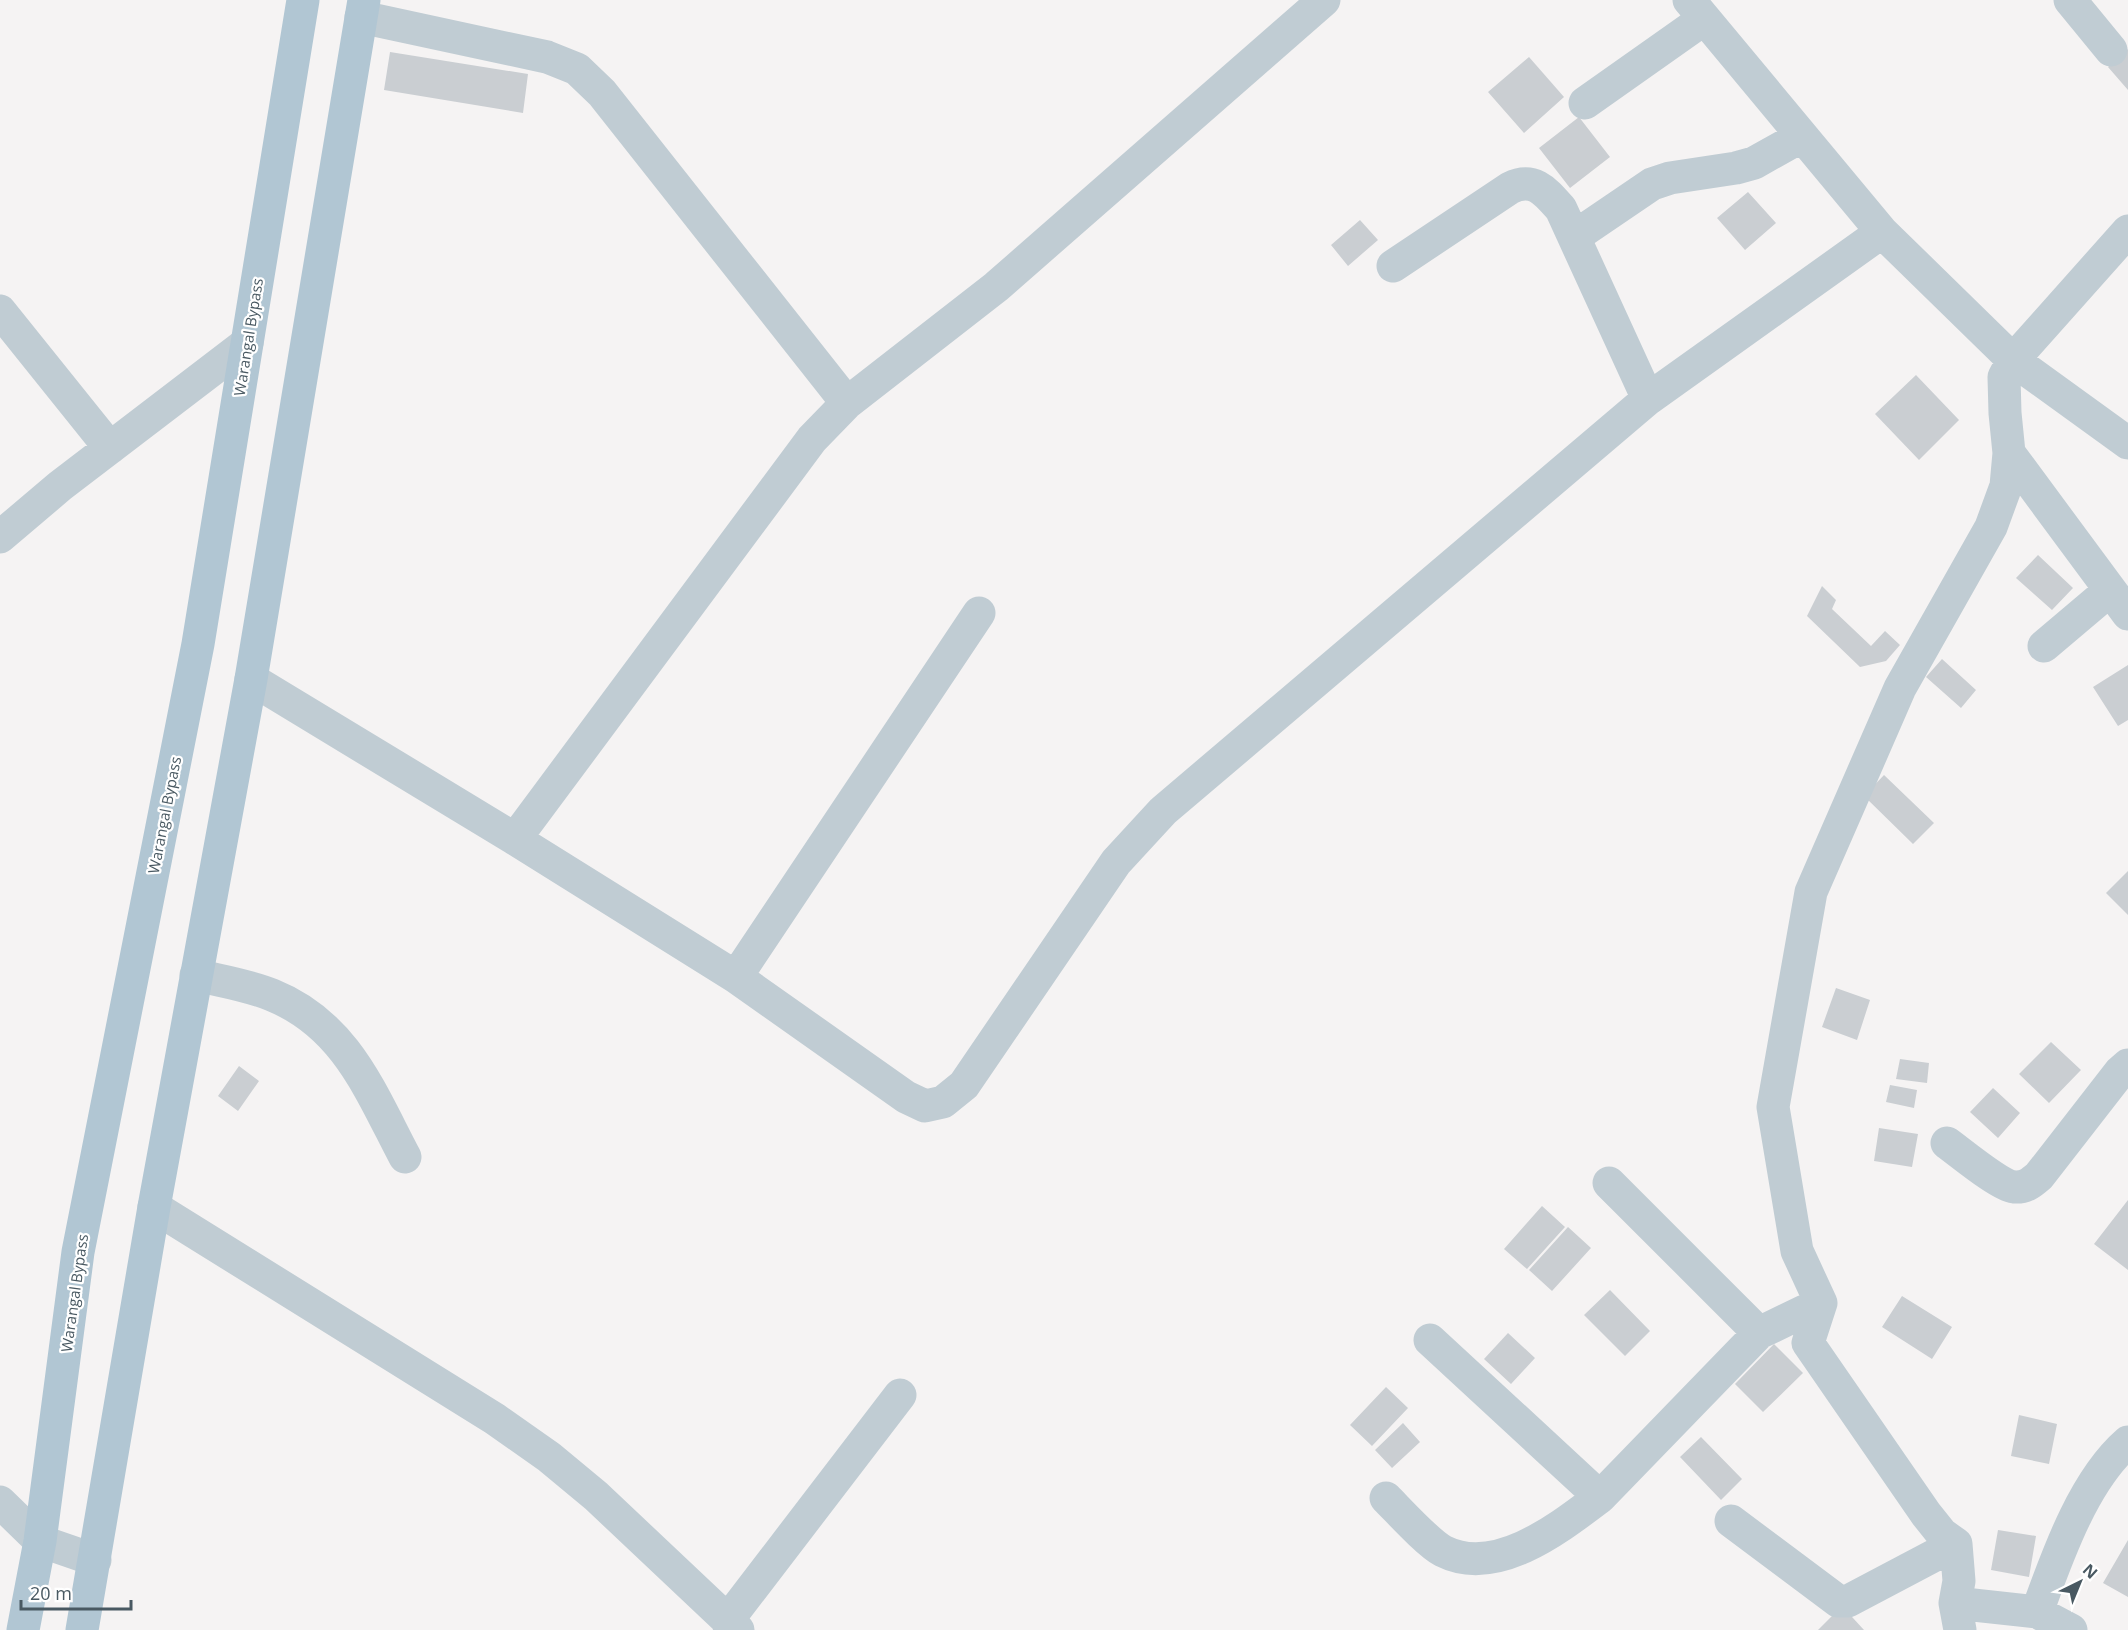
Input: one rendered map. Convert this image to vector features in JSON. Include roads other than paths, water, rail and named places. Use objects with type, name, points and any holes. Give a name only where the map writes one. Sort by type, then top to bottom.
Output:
[{"type":"main road","name":"Warangal Bypass","points":[[23,1630],[40,1541],[78,1252],[198,644],[303,0]]},
{"type":"main road","points":[[82,1630],[154,1207],[251,679],[363,9]]},
{"type":"street","points":[[515,839],[805,448],[847,403],[996,287],[1324,0]]},
{"type":"street","points":[[2070,0],[2111,50]]},
{"type":"street","points":[[363,9],[548,57],[576,69],[602,93],[847,403]]},
{"type":"street","points":[[1585,103],[1696,9],[1882,232],[2013,360],[2128,443]]},
{"type":"street","points":[[1574,237],[1652,184],[1670,177],[1754,164],[1802,136]]},
{"type":"street","points":[[1394,266],[1520,183],[1532,184],[1544,191],[1562,209],[1648,399]]},
{"type":"street","points":[[2071,1630],[2037,1612],[1958,1616],[1959,1581],[1956,1544],[1942,1534],[1926,1514],[1808,1343],[1821,1303],[1797,1251],[1773,1107],[1811,892],[1900,688],[1991,527],[2006,486],[2009,453],[2004,377],[2013,360],[2128,231]]},
{"type":"street","points":[[251,679],[515,839],[736,977],[906,1097],[925,1106],[943,1102],[964,1085],[1116,862],[1163,811],[1648,399],[1882,232]]},
{"type":"street","points":[[0,311],[110,448]]},
{"type":"street","points":[[0,537],[110,448],[247,343]]},
{"type":"street","points":[[2009,453],[2119,602],[2044,646]]},
{"type":"street","points":[[736,977],[979,613]]},
{"type":"street","points":[[196,975],[270,994],[298,1008],[326,1028],[352,1059],[405,1157]]},
{"type":"street","points":[[1947,1143],[1999,1180],[2012,1187],[2026,1186],[2039,1176],[2125,1072]]},
{"type":"street","points":[[1609,1183],[1760,1333]]},
{"type":"street","points":[[154,1207],[495,1419],[549,1456],[596,1496],[732,1625],[900,1395]]},
{"type":"street","points":[[1386,1498],[1440,1550],[1461,1559],[1494,1556],[1527,1547],[1557,1530],[1600,1497],[1760,1333],[1821,1303]]},
{"type":"street","points":[[1430,1340],[1600,1497]]},
{"type":"street","points":[[2037,1612],[2057,1557],[2094,1481],[2106,1464],[2128,1442]]},
{"type":"street","points":[[0,1502],[40,1541],[95,1560]]},
{"type":"street","points":[[1731,1521],[1838,1601],[1848,1601],[1956,1544]]}]
